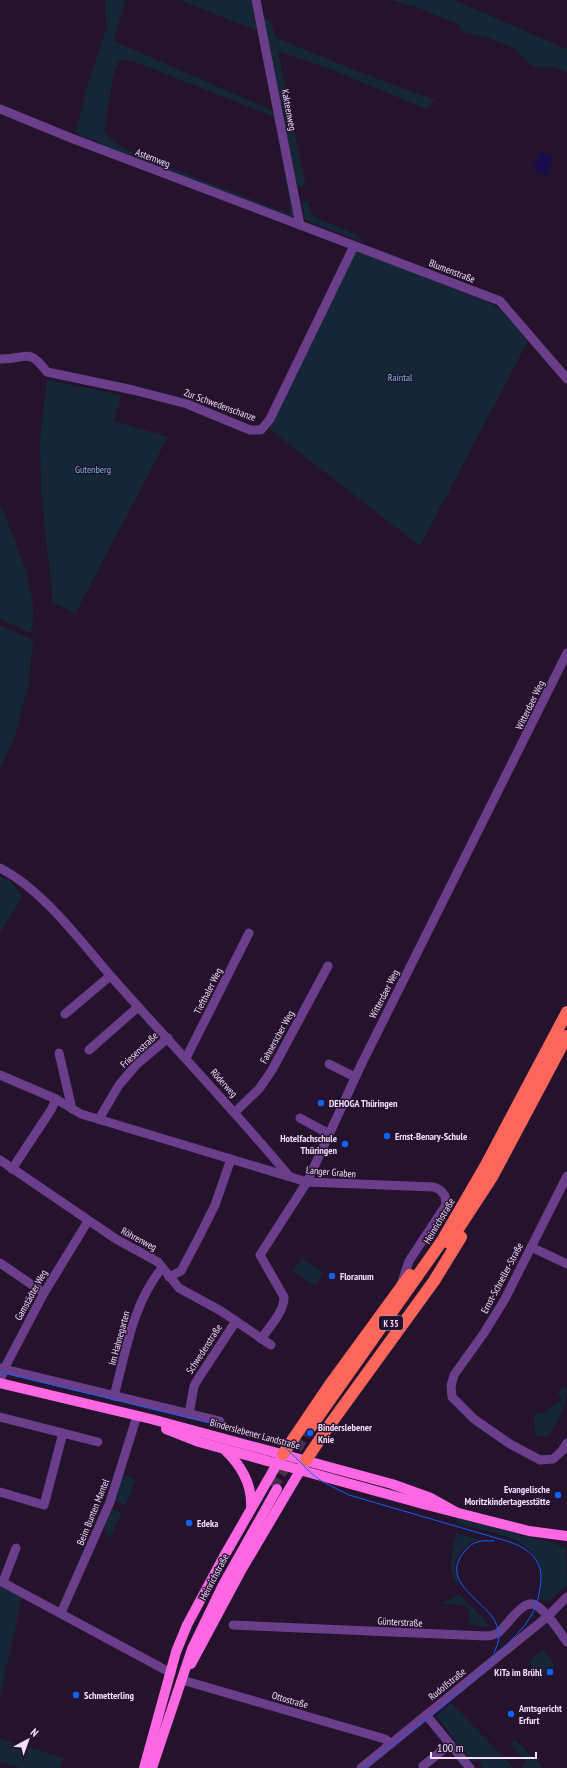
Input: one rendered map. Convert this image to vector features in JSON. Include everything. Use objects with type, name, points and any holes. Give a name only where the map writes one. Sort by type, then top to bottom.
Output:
[{"type":"highway","name":"Heinrichstraße","points":[[463,1213],[486,1165],[567,1012]]},
{"type":"highway","name":"Heinrichstraße","points":[[312,1430],[463,1213],[492,1177],[567,1036]]},
{"type":"highway","name":"K 35","points":[[280,1458],[329,1386],[401,1287],[463,1213],[468,1226],[434,1281],[335,1417],[304,1465]]},
{"type":"main road","name":"Binderslebener Landstraße","points":[[0,1383],[137,1416],[304,1465],[404,1487],[431,1498],[456,1512],[529,1531],[567,1536]]},
{"type":"main road","name":"Binderslebener Landstraße","points":[[137,1416],[194,1440],[223,1448],[280,1458]]},
{"type":"main road","points":[[223,1448],[233,1458],[246,1476],[250,1490],[251,1507]]},
{"type":"main road","name":"Heinrichstraße","points":[[144,1768],[159,1709],[171,1674],[176,1652],[187,1625],[222,1558],[280,1458]]},
{"type":"main road","name":"Heinrichstraße","points":[[182,1680],[242,1569],[304,1465]]},
{"type":"main road","name":"Heinrichstraße","points":[[152,1768],[192,1649],[202,1625],[275,1488],[220,1578],[171,1674]]},
{"type":"street","name":"Kakteenweg","points":[[256,0],[300,225]]},
{"type":"street","name":"Asternweg","points":[[0,109],[300,225]]},
{"type":"street","name":"Blumenstraße","points":[[300,225],[500,302],[567,380]]},
{"type":"street","name":"Zur Schwedenschanze","points":[[0,359],[30,356],[37,359],[47,372],[133,390],[186,404],[250,430],[261,430],[270,419],[354,246]]},
{"type":"street","name":"Witterdaer Weg","points":[[262,1339],[281,1309],[284,1303],[284,1297],[260,1255],[307,1182],[355,1077],[567,654]]},
{"type":"street","name":"Röderweg","points":[[0,868],[15,875],[62,920],[110,976],[235,1112],[289,1176]]},
{"type":"street","name":"Tiefthaler Weg","points":[[186,1058],[249,933]]},
{"type":"street","name":"Fahnerscher Weg","points":[[235,1112],[259,1089],[272,1070],[328,966]]},
{"type":"street","points":[[65,1014],[110,976]]},
{"type":"street","points":[[89,1050],[138,1007]]},
{"type":"street","name":"Friesenstraße","points":[[99,1119],[119,1085],[137,1064],[168,1038]]},
{"type":"street","points":[[59,1053],[72,1109]]},
{"type":"street","points":[[329,1064],[355,1077]]},
{"type":"street","name":"Langer Graben","points":[[0,1076],[56,1099],[81,1114],[307,1182],[434,1187],[440,1190],[445,1196],[446,1205],[410,1261],[401,1287]]},
{"type":"street","points":[[12,1169],[51,1110],[56,1099]]},
{"type":"street","points":[[300,1118],[329,1134]]},
{"type":"street","points":[[169,1277],[181,1271],[200,1235],[215,1205],[231,1159]]},
{"type":"street","name":"Röhrenweg","points":[[0,1160],[116,1240],[158,1262],[179,1288],[221,1311],[271,1345]]},
{"type":"street","name":"Ernst-Schneller-Straße","points":[[567,1176],[505,1298],[484,1333],[454,1376],[451,1386],[452,1397],[474,1419],[510,1444],[540,1460],[553,1459],[562,1451],[567,1443]]},
{"type":"street","name":"Gamstädter Weg","points":[[0,1383],[2,1368],[44,1293],[88,1221]]},
{"type":"street","points":[[531,1247],[567,1264]]},
{"type":"street","points":[[0,1263],[44,1293]]},
{"type":"street","name":"Im Hahnegarten","points":[[114,1396],[134,1316],[154,1278],[162,1268]]},
{"type":"street","name":"Schwedenstraße","points":[[188,1414],[194,1386],[236,1321]]},
{"type":"street","name":"Binderslebener Landstraße","points":[[2,1368],[220,1421]]},
{"type":"street","name":"Beim Bunten Mantel","points":[[61,1614],[96,1537],[122,1470],[137,1416]]},
{"type":"street","points":[[0,1417],[98,1442]]},
{"type":"street","points":[[0,1492],[44,1505],[63,1433]]},
{"type":"street","points":[[551,1535],[567,1540]]},
{"type":"street","points":[[16,1548],[1,1581],[171,1674]]},
{"type":"street","name":"Rudolfstraße","points":[[360,1768],[547,1617],[567,1597]]},
{"type":"street","name":"Günterstraße","points":[[233,1624],[486,1636],[497,1634],[523,1606],[528,1603],[536,1605],[547,1617]]},
{"type":"street","points":[[547,1617],[567,1642]]},
{"type":"street","name":"Ottostraße","points":[[182,1680],[385,1739],[391,1744]]},
{"type":"street","points":[[426,1715],[470,1768]]},
{"type":"street","points":[[423,1766],[450,1744]]},
{"type":"green space","points":[[105,0],[125,0],[114,41],[271,110],[276,116],[295,218],[108,148],[99,144],[97,140],[82,137],[76,132],[85,93],[106,29]],"holes":[[[124,59],[272,116],[276,125],[290,203],[289,214],[138,155],[123,148],[111,139],[104,130],[113,77],[118,62]]]},
{"type":"green space","points":[[180,0],[251,0],[257,31]]},
{"type":"green space","points":[[391,0],[454,0],[567,49],[567,72],[554,67],[538,67],[531,65],[515,49],[489,38],[464,32],[458,24],[421,9]]},
{"type":"green space","points":[[264,20],[270,20],[276,38],[365,74],[435,100],[426,109],[335,71],[278,51],[306,186],[297,186]]},
{"type":"green space","points":[[308,201],[311,214],[318,219],[358,235],[362,242],[305,220],[302,203]]},
{"type":"green space","name":"Raintal","points":[[356,250],[486,301],[501,310],[528,341],[420,546],[268,428]]},
{"type":"green space","name":"Gutenberg","points":[[47,380],[121,395],[114,421],[168,437],[75,614],[53,602],[41,494],[40,440]]},
{"type":"green space","points":[[0,508],[2,508],[25,567],[34,610],[31,633],[0,619]]},
{"type":"green space","points":[[0,625],[33,640],[29,683],[15,736],[0,769]]},
{"type":"green space","points":[[0,876],[10,881],[22,896],[0,933]]},
{"type":"green space","points":[[302,1258],[324,1273],[315,1286],[293,1271]]},
{"type":"green space","points":[[564,1387],[567,1389],[567,1396],[561,1414],[548,1436],[539,1437],[535,1434],[534,1416],[538,1413],[542,1414],[562,1400],[558,1393]]},
{"type":"green space","points":[[123,1476],[127,1476],[136,1481],[125,1505],[114,1500]]},
{"type":"green space","points":[[112,1509],[120,1512],[121,1514],[110,1538],[104,1528],[106,1520]]},
{"type":"green space","points":[[457,1518],[553,1543],[566,1548],[567,1585],[548,1602],[540,1599],[542,1578],[538,1562],[531,1551],[519,1542],[505,1536],[455,1523]]},
{"type":"green space","points":[[457,1533],[478,1539],[465,1547],[459,1555],[455,1565],[458,1585],[454,1579],[451,1566],[452,1553]]},
{"type":"green space","points":[[0,1586],[22,1597],[0,1697]]},
{"type":"green space","points":[[459,1594],[490,1627],[470,1625],[469,1609],[464,1605],[445,1604],[445,1602]]},
{"type":"green space","points":[[543,1650],[555,1665],[540,1676],[528,1662]]},
{"type":"green space","points":[[451,1703],[514,1768],[482,1768],[479,1758],[473,1763],[436,1716]]},
{"type":"green space","points":[[0,1739],[64,1758],[60,1768],[21,1768],[0,1762]]},
{"type":"green space","points":[[515,1740],[543,1768],[521,1768],[527,1762],[510,1745]]},
{"type":"shaded area","points":[[542,152],[551,156],[552,160],[547,174],[545,175],[533,169],[539,154]]},
{"type":"tunnel","points":[[273,1487],[310,1428]]},
{"type":"tram line","points":[[0,1372],[259,1435],[277,1442],[286,1448],[312,1474],[323,1482],[349,1495],[510,1542],[522,1547],[536,1559],[539,1565],[541,1583],[535,1607],[525,1625],[471,1681],[436,1711],[363,1768]]},
{"type":"tram line","points":[[494,1541],[477,1542],[467,1548],[458,1563],[457,1574],[461,1583],[485,1608],[497,1626],[499,1633],[497,1646],[494,1653]]},
{"type":"place","name":"DEHOGA Thüringen","points":[[321,1103]]},
{"type":"place","name":"Ernst-Benary-Schule","points":[[387,1136]]},
{"type":"place","name":"Hotelfachschule Thüringen","points":[[345,1144]]},
{"type":"place","name":"Floranum","points":[[332,1276]]},
{"type":"place","name":"Binderslebener Knie","points":[[310,1433]]},
{"type":"place","name":"Evangelische Moritzkindertagesstätte","points":[[558,1495]]},
{"type":"place","name":"Edeka","points":[[189,1523]]},
{"type":"place","name":"KiTa im Brühl","points":[[550,1672]]},
{"type":"place","name":"Schmetterling","points":[[76,1695]]},
{"type":"place","name":"Amtsgericht Erfurt","points":[[511,1714]]}]
